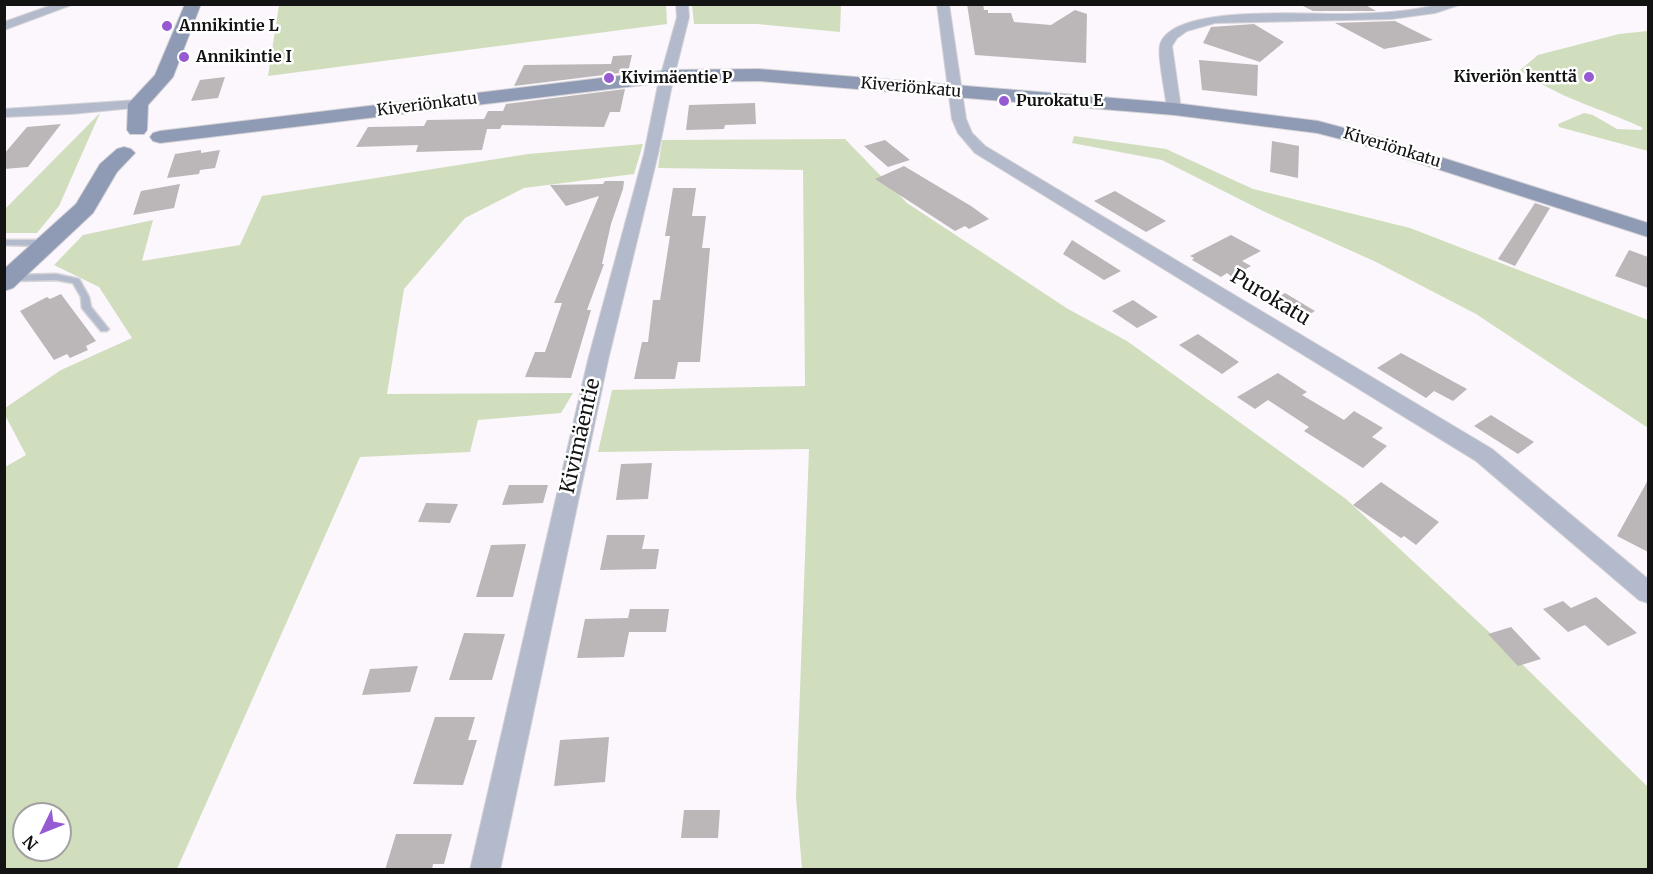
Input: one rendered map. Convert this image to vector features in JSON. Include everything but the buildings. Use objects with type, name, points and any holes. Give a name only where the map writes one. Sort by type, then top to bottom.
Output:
[{"type":"street","points":[[4,27],[34,14],[69,4]]},
{"type":"street","points":[[137,130],[138,104],[164,77],[193,4]]},
{"type":"street","name":"Kivimäentie","points":[[485,870],[598,360],[651,154],[683,17],[681,4]]},
{"type":"street","name":"Purokatu","points":[[944,4],[962,130],[974,145],[999,163],[1241,306],[1484,455],[1648,593]]},
{"type":"street","points":[[1174,109],[1166,46],[1169,38],[1190,25],[1226,19],[1405,15],[1457,4]]},
{"type":"street","name":"Kiveriönkatu","points":[[160,137],[668,76],[759,75],[1174,109],[1277,121],[1343,133],[1648,230]]},
{"type":"street","points":[[4,112],[138,104]]},
{"type":"street","points":[[137,130],[158,131],[160,137],[147,147],[124,153],[111,151],[108,145],[115,138],[137,130]]},
{"type":"street","points":[[8,280],[85,208],[108,169],[124,153]]},
{"type":"lane","points":[[4,242],[48,243]]},
{"type":"lane","points":[[8,280],[56,277],[76,281],[85,297],[87,308],[104,329]]},
{"type":"green space","points":[[666,4],[667,24],[268,76],[279,5]]},
{"type":"green space","points":[[692,5],[841,5],[840,32],[757,24],[694,24]]},
{"type":"green space","name":"Kiveriön kenttä","points":[[1648,31],[1648,151],[1559,127],[1558,124],[1584,113],[1593,115],[1617,129],[1641,130],[1643,128],[1549,88],[1520,70],[1538,55],[1619,34]]},
{"type":"green space","points":[[100,113],[59,206],[37,233],[5,233],[5,209]]},
{"type":"green space","points":[[1074,136],[1166,149],[1253,189],[1410,228],[1648,320],[1648,428],[1476,314],[1374,261],[1265,212],[1162,160],[1072,143]]},
{"type":"green space","points":[[845,139],[907,203],[1068,309],[1127,341],[1346,499],[1488,631],[1648,787],[1648,869],[802,869],[796,797],[809,449],[598,452],[612,390],[805,386],[803,170],[658,168],[662,140]]},
{"type":"green space","points":[[643,144],[634,174],[524,188],[465,218],[404,289],[387,394],[573,393],[561,413],[478,420],[470,452],[360,457],[177,869],[5,869],[5,467],[26,455],[5,415],[5,408],[61,370],[132,338],[99,287],[54,265],[83,235],[153,220],[142,261],[240,245],[262,196],[528,154]]},
{"type":"place","name":"Annikintie L","points":[[167,26]]},
{"type":"place","name":"Annikintie I","points":[[184,57]]},
{"type":"place","name":"Kiveriön kenttä","points":[[1589,77]]},
{"type":"place","name":"Kivimäentie P","points":[[609,78]]},
{"type":"place","name":"Purokatu E","points":[[1004,101]]}]
